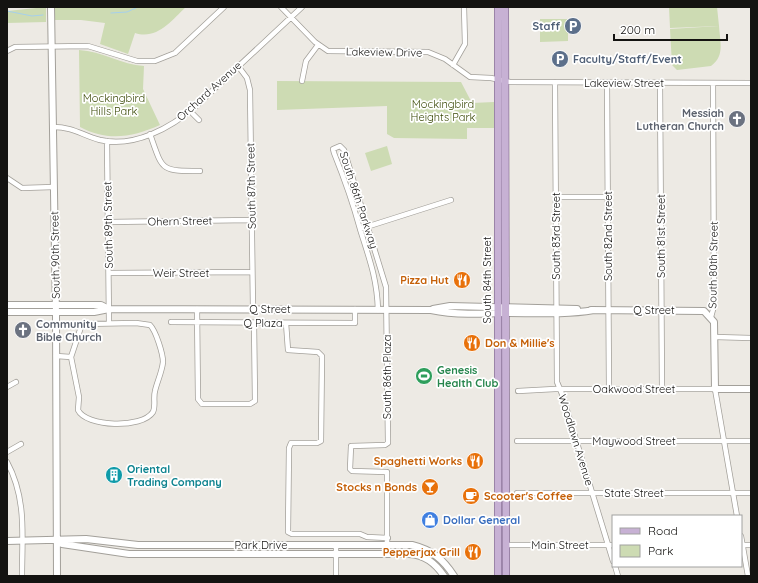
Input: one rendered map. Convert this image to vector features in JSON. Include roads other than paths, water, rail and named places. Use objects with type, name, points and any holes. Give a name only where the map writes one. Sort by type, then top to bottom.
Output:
[{"type":"main road","name":"South 84th Street","points":[[498,7],[501,80],[502,310],[506,576]]},
{"type":"main road","name":"South 84th Street","points":[[501,80],[505,7]]},
{"type":"main road","name":"South 84th Street","points":[[498,576],[502,310]]},
{"type":"street","name":"South 90th Street","points":[[51,7],[56,308],[57,576]]},
{"type":"street","points":[[7,50],[15,47],[88,46],[137,61],[155,61],[175,52],[224,7]]},
{"type":"street","name":"Lakeview Drive","points":[[281,7],[322,48],[333,51],[428,52],[440,56],[470,77],[501,80]]},
{"type":"street","name":"Orchard Avenue","points":[[53,126],[71,128],[95,138],[108,141],[121,141],[150,134],[171,124],[190,111],[302,7]]},
{"type":"street","points":[[453,65],[465,44],[464,7]]},
{"type":"street","points":[[302,81],[306,61],[318,45]]},
{"type":"street","name":"South 87th Street","points":[[238,66],[247,78],[250,90],[253,309]]},
{"type":"street","name":"Lakeview Street","points":[[501,80],[555,82],[751,83]]},
{"type":"street","name":"South 83rd Street","points":[[555,82],[557,382],[560,389]]},
{"type":"street","name":"South 82nd Street","points":[[607,82],[609,389]]},
{"type":"street","name":"South 81st Street","points":[[660,83],[662,389]]},
{"type":"street","name":"South 80th Street","points":[[713,83],[714,306],[711,317],[714,322],[715,337],[715,389],[737,515]]},
{"type":"street","points":[[190,111],[199,120]]},
{"type":"street","points":[[150,134],[160,163],[164,167],[172,171],[200,171]]},
{"type":"street","name":"South 89th Street","points":[[108,141],[109,323]]},
{"type":"street","name":"South 86th Parkway","points":[[378,310],[378,293],[372,266],[355,210],[333,149],[340,146],[344,150],[380,264],[386,293],[387,310]]},
{"type":"street","points":[[341,170],[349,168]]},
{"type":"street","points":[[7,178],[22,188],[54,187]]},
{"type":"street","points":[[556,197],[608,197]]},
{"type":"street","points":[[360,229],[451,200]]},
{"type":"street","points":[[355,210],[362,207]]},
{"type":"street","name":"Ohern Street","points":[[108,222],[252,220]]},
{"type":"street","points":[[372,266],[380,264]]},
{"type":"street","name":"Weir Street","points":[[109,273],[252,272]]},
{"type":"street","points":[[378,293],[386,293]]},
{"type":"street","name":"Q Street","points":[[7,305],[56,308]]},
{"type":"street","name":"Q Street","points":[[7,312],[101,305],[109,309],[378,310],[432,310],[450,306],[502,310],[700,310],[707,312],[711,317]]},
{"type":"street","points":[[197,309],[198,399],[202,404],[250,404],[256,398],[254,323]]},
{"type":"street","name":"Q Plaza","points":[[172,322],[355,323],[355,309]]},
{"type":"street","name":"South 86th Plaza","points":[[387,310],[386,445],[351,446],[351,471],[387,472],[388,538]]},
{"type":"street","points":[[144,323],[154,329],[163,362],[154,393],[152,413],[147,418],[115,425],[83,416],[78,410],[80,397],[71,357],[82,324],[144,323]]},
{"type":"street","points":[[286,323],[288,350],[322,353],[321,442],[290,444],[288,479],[289,533],[360,534],[367,537],[388,538],[387,554]]},
{"type":"street","points":[[715,337],[751,338]]},
{"type":"street","points":[[56,356],[71,357]]},
{"type":"street","points":[[7,386],[16,382]]},
{"type":"street","name":"Oakwood Street","points":[[518,391],[560,389],[751,389]]},
{"type":"street","name":"Woodlawn Avenue","points":[[560,389],[611,545]]},
{"type":"street","name":"Maywood Street","points":[[517,441],[751,441]]},
{"type":"street","points":[[7,452],[21,444]]},
{"type":"street","points":[[7,462],[16,479],[21,497],[22,576]]},
{"type":"street","name":"State Street","points":[[517,493],[751,493]]},
{"type":"street","name":"Park Drive","points":[[7,541],[57,541],[86,539],[138,546],[412,546],[431,551],[443,560],[454,576]]},
{"type":"street","name":"Park Drive","points":[[57,541],[63,544],[129,554],[409,554],[423,557],[435,564],[444,576]]},
{"type":"street","points":[[336,545],[336,576]]},
{"type":"street","name":"Main Street","points":[[506,546],[611,545]]},
{"type":"street","points":[[748,576],[742,545],[751,545]]},
{"type":"waterway","points":[[111,13],[127,12],[138,7]]},
{"type":"waterway","points":[[7,11],[32,16],[43,15]]},
{"type":"place","name":"Staff","points":[[573,26]]},
{"type":"place","name":"Faculty/Staff/Event","points":[[560,59]]},
{"type":"place","name":"Messiah Lutheran Church","points":[[737,119]]},
{"type":"place","name":"Pizza Hut","points":[[462,280]]},
{"type":"place","name":"Community Bible Church","points":[[23,330]]},
{"type":"place","name":"Don & Millie's","points":[[472,343]]},
{"type":"place","name":"Genesis Health Club","points":[[424,376]]},
{"type":"place","name":"Spaghetti Works","points":[[475,461]]},
{"type":"place","name":"Oriental Trading Company","points":[[114,475]]},
{"type":"place","name":"Stocks n Bonds","points":[[430,487]]},
{"type":"place","name":"Scooter's Coffee","points":[[471,496]]},
{"type":"place","name":"Dollar General","points":[[430,520]]},
{"type":"place","name":"Pepperjax Grill","points":[[473,552]]},
{"type":"park label","name":"Mockingbird Hills Park","points":[[114,104]]},
{"type":"park label","name":"Mockingbird Heights Park","points":[[443,110]]}]
